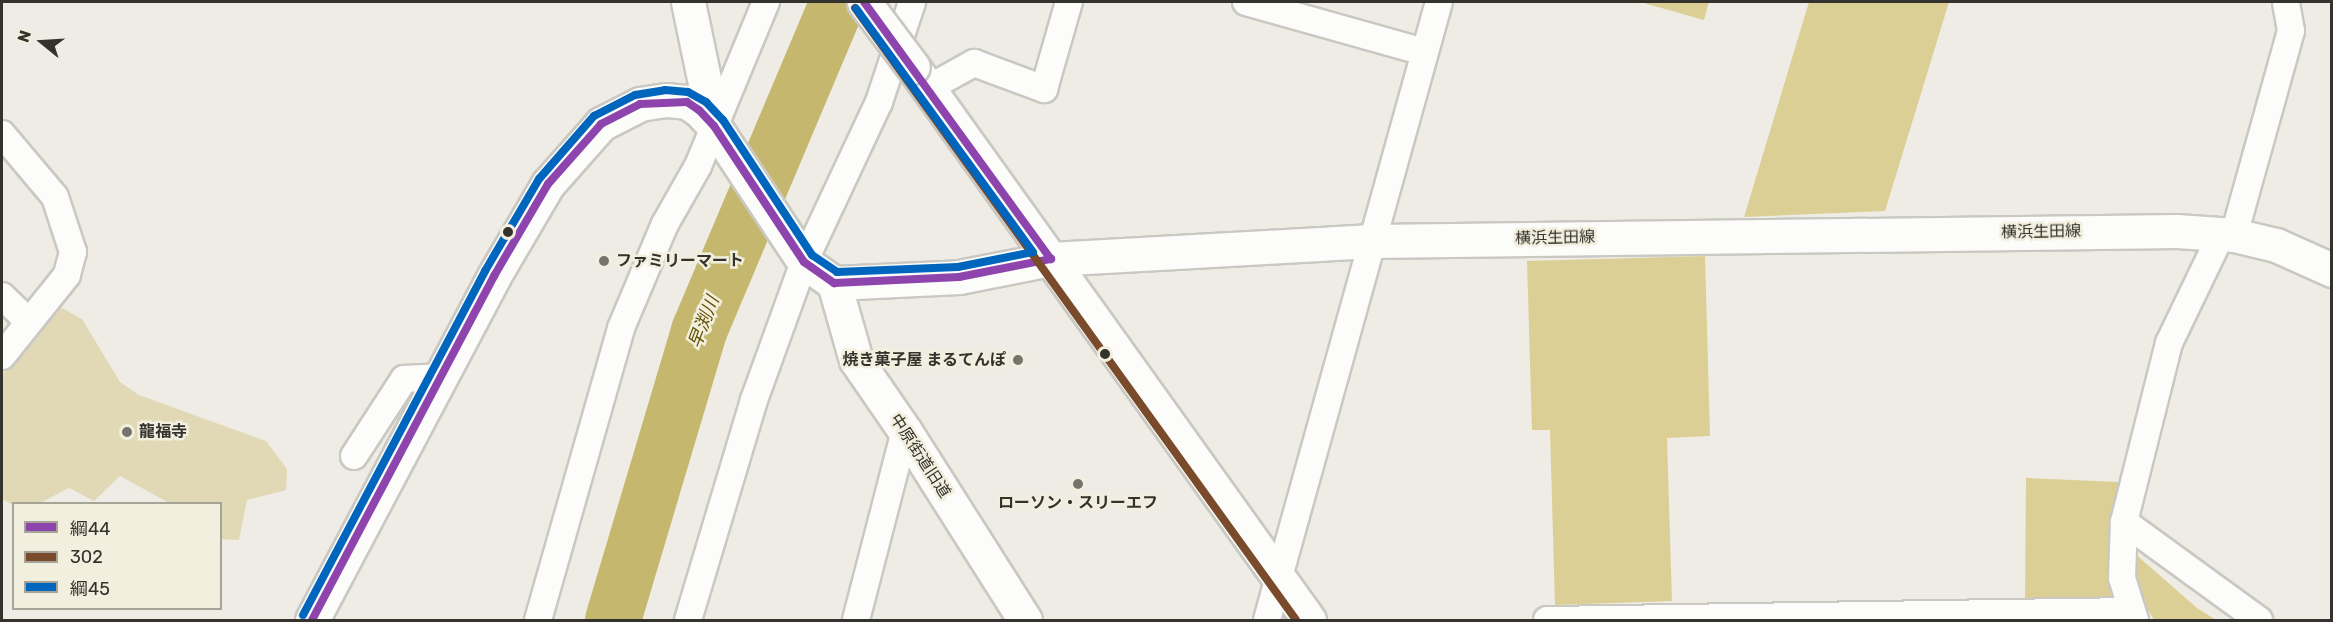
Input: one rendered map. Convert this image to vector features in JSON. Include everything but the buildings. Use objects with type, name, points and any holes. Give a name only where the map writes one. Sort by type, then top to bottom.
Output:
[{"type":"main road","points":[[688,2],[718,133]]},
{"type":"main road","points":[[864,2],[1051,259],[1309,621]]},
{"type":"main road","points":[[312,621],[440,377],[548,184],[601,124],[640,104],[666,100],[687,102],[718,133],[799,253],[834,283]]},
{"type":"main road","name":"横浜生田線","points":[[834,283],[959,276],[1051,259],[1372,241],[2228,234],[2276,246],[2331,270]]},
{"type":"main road","name":"中原街道旧道","points":[[834,283],[856,360],[905,431],[1025,621]]},
{"type":"street","points":[[538,621],[621,328],[665,224],[718,133],[766,2]]},
{"type":"street","points":[[688,621],[717,513],[799,253],[879,102],[912,2]]},
{"type":"street","points":[[920,78],[974,63],[1044,89],[1069,2]]},
{"type":"street","points":[[1246,2],[1424,52]]},
{"type":"street","points":[[1267,621],[1439,2]]},
{"type":"street","points":[[1547,621],[2133,616],[2122,578],[2124,522],[2169,343],[2228,234],[2291,31],[2286,2]]},
{"type":"street","points":[[2,134],[55,197],[73,252],[68,275],[2,356]]},
{"type":"street","points":[[2,296],[29,322]]},
{"type":"street","points":[[354,456],[404,379],[440,377]]},
{"type":"street","points":[[856,621],[905,431]]},
{"type":"street","points":[[2124,522],[2259,621]]},
{"type":"shaded area","points":[[1640,2],[1709,2],[1704,20]]},
{"type":"shaded area","points":[[1809,2],[1949,2],[1885,211],[1744,217]]},
{"type":"shaded area","points":[[1705,256],[1710,436],[1667,438],[1672,601],[1555,605],[1550,430],[1532,430],[1527,261]]},
{"type":"shaded area","name":"龍福寺","points":[[60,307],[82,319],[120,382],[139,395],[266,441],[287,469],[286,490],[247,500],[239,540],[222,539],[222,502],[167,502],[120,476],[94,501],[69,488],[42,502],[12,502],[12,504],[2,499],[2,375]]},
{"type":"shaded area","points":[[2026,478],[2119,482],[2110,539],[2114,598],[2025,603]]},
{"type":"shaded area","points":[[2133,552],[2197,608],[2216,620],[2154,620],[2139,595]]},
{"type":"waterway","name":"早渕川","points":[[613,620],[699,331],[838,2]]},
{"type":"transit line","name":"綱44","points":[[864,2],[1051,259]]},
{"type":"transit line","name":"302","points":[[855,8],[1296,620]]},
{"type":"transit line","name":"綱45","points":[[303,615],[485,271],[539,179],[594,116],[635,95],[665,90],[688,92],[706,102],[723,120],[812,255],[837,272],[958,267],[1033,252],[856,8]]},
{"type":"transit line","name":"綱44","points":[[312,620],[494,276],[548,184],[601,124],[640,104],[687,102],[699,110],[714,126],[804,262],[834,283],[959,277],[1051,259]]},
{"type":"place","name":"ファミリーマート","points":[[604,261]]},
{"type":"place","name":"焼き菓子屋 まるてんぽ","points":[[1018,360]]},
{"type":"place","name":"龍福寺","points":[[127,432]]},
{"type":"place","name":"ローソン・スリーエフ","points":[[1078,484]]}]
